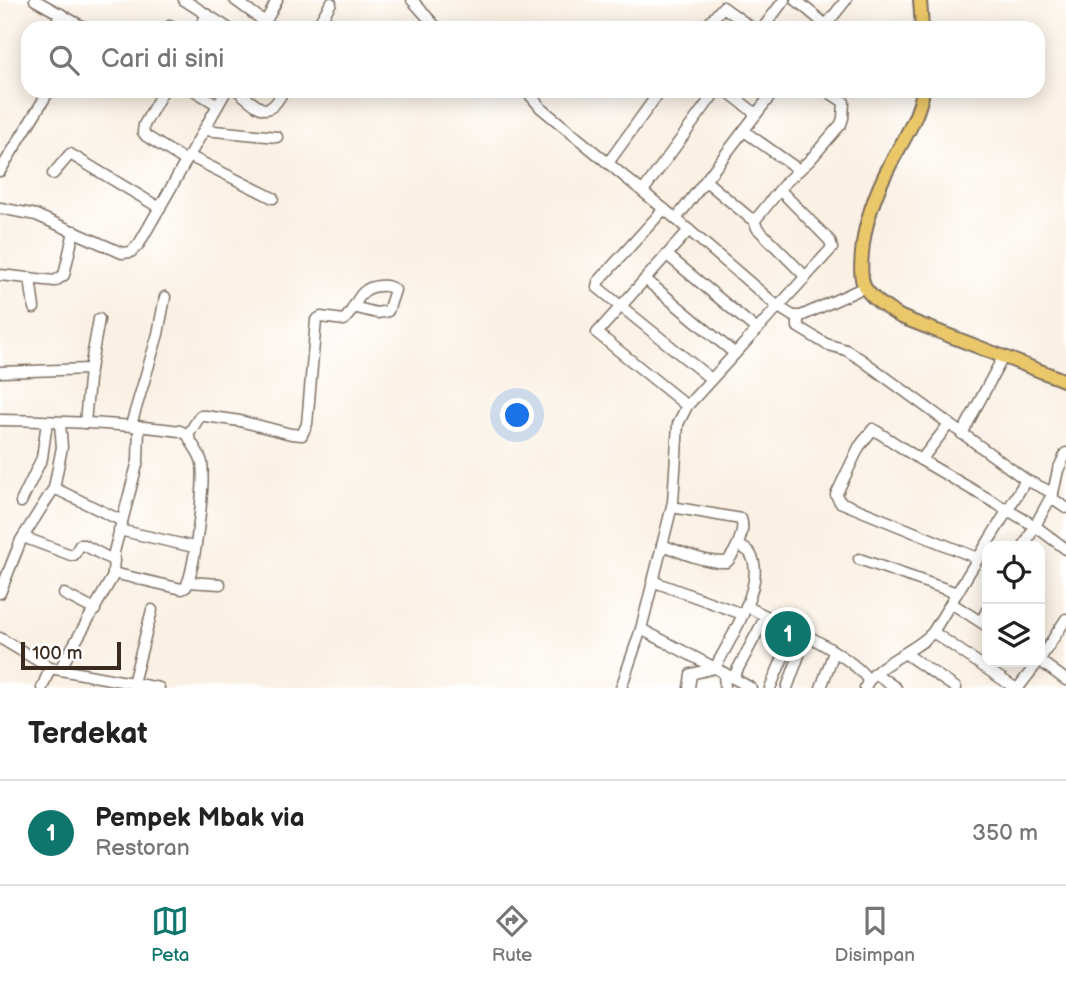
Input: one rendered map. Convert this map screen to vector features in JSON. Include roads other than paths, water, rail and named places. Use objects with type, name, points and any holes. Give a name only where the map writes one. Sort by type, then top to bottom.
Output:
[{"type":"main road","points":[[920,0],[922,21]]},
{"type":"main road","points":[[921,98],[916,118],[889,167],[872,209],[863,245],[862,275],[865,287],[901,317],[1066,381]]},
{"type":"street","points":[[35,0],[73,21]]},
{"type":"street","points":[[234,0],[259,21]]},
{"type":"street","points":[[266,21],[277,0]]},
{"type":"street","points":[[412,0],[431,21]]},
{"type":"street","points":[[768,21],[784,0]]},
{"type":"street","points":[[796,0],[819,21]]},
{"type":"street","points":[[828,21],[846,0]]},
{"type":"street","points":[[188,1],[217,21]]},
{"type":"street","points":[[320,21],[331,3]]},
{"type":"street","points":[[711,21],[723,7],[742,21]]},
{"type":"street","points":[[57,21],[61,14]]},
{"type":"street","points":[[203,21],[207,15]]},
{"type":"street","points":[[0,171],[45,98]]},
{"type":"street","points":[[159,98],[144,125],[143,132],[146,136],[188,159],[273,198]]},
{"type":"street","points":[[206,98],[218,105]]},
{"type":"street","points":[[0,208],[37,215],[115,250],[128,253],[139,244],[222,98]]},
{"type":"street","points":[[247,98],[262,110],[269,110],[278,98]]},
{"type":"street","points":[[533,98],[541,108],[777,306],[798,317]]},
{"type":"street","points":[[608,163],[655,98]]},
{"type":"street","points":[[643,191],[711,98]]},
{"type":"street","points":[[736,98],[756,114]]},
{"type":"street","points":[[676,219],[769,98]]},
{"type":"street","points":[[754,220],[836,132],[843,118],[844,102],[838,98]]},
{"type":"street","points":[[204,130],[277,137]]},
{"type":"street","points":[[744,131],[799,170]]},
{"type":"street","points":[[53,174],[70,154],[160,208]]},
{"type":"street","points":[[707,181],[754,220],[757,228],[806,277]]},
{"type":"street","points":[[621,688],[641,629],[672,507],[678,424],[687,405],[830,252],[832,244],[780,190]]},
{"type":"street","points":[[664,209],[597,284],[601,291],[710,379]]},
{"type":"street","points":[[687,405],[598,334],[689,230]]},
{"type":"street","points":[[0,275],[60,280],[64,275],[74,231]]},
{"type":"street","points":[[667,255],[756,329]]},
{"type":"street","points":[[30,278],[34,309]]},
{"type":"street","points":[[645,279],[734,353]]},
{"type":"street","points":[[798,317],[865,287]]},
{"type":"street","points":[[42,688],[112,580],[120,526],[138,461],[135,426],[165,296]]},
{"type":"street","points":[[188,435],[197,418],[205,416],[302,435],[307,424],[316,320],[321,317],[344,320],[353,307]]},
{"type":"street","points":[[798,317],[798,327],[826,344],[862,360],[1026,480],[1053,491],[1066,508]]},
{"type":"street","points":[[85,423],[90,369],[99,319]]},
{"type":"street","points":[[961,434],[1003,356]]},
{"type":"street","points":[[0,372],[90,369]]},
{"type":"street","points":[[0,420],[135,426],[180,431],[188,435],[191,444],[200,453],[203,466],[201,511],[186,587],[182,589],[113,573]]},
{"type":"street","points":[[22,502],[42,458],[47,422]]},
{"type":"street","points":[[0,593],[23,537],[54,488],[62,447],[60,423]]},
{"type":"street","points":[[920,460],[948,424]]},
{"type":"street","points":[[977,558],[840,502],[836,495],[859,447],[873,429],[920,460],[1035,526],[1066,549]]},
{"type":"street","points":[[1053,491],[1066,453]]},
{"type":"street","points":[[1027,541],[1066,469]]},
{"type":"street","points":[[870,680],[925,641],[933,632],[1026,480]]},
{"type":"street","points":[[54,488],[120,526],[194,547]]},
{"type":"street","points":[[662,545],[720,563],[727,562],[738,545],[743,524],[741,519],[672,507]]},
{"type":"street","points":[[23,537],[71,555],[74,555],[80,545],[84,545],[114,561]]},
{"type":"street","points":[[725,688],[724,673],[754,580],[755,567],[751,554],[738,545]]},
{"type":"street","points":[[859,559],[954,598],[982,622]]},
{"type":"street","points":[[652,581],[766,616],[834,652],[859,668],[870,680],[896,688]]},
{"type":"street","points":[[188,582],[220,583]]},
{"type":"street","points":[[64,594],[95,610]]},
{"type":"street","points":[[133,683],[152,610]]},
{"type":"street","points":[[724,673],[766,616]]},
{"type":"street","points":[[1045,654],[1063,632],[1066,619]]},
{"type":"street","points":[[641,629],[751,688]]},
{"type":"street","points":[[770,688],[795,629]]},
{"type":"street","points":[[933,632],[1017,688],[1034,667]]},
{"type":"street","points":[[787,688],[806,636]]},
{"type":"street","points":[[0,638],[55,668],[159,688]]},
{"type":"street","points":[[821,688],[834,652]]},
{"type":"street","points":[[906,654],[956,688]]},
{"type":"street","points":[[1045,665],[1066,680]]},
{"type":"street","points":[[689,688],[691,674],[724,673]]},
{"type":"place","name":"Pempek Mbak via","points":[[788,634]]}]
